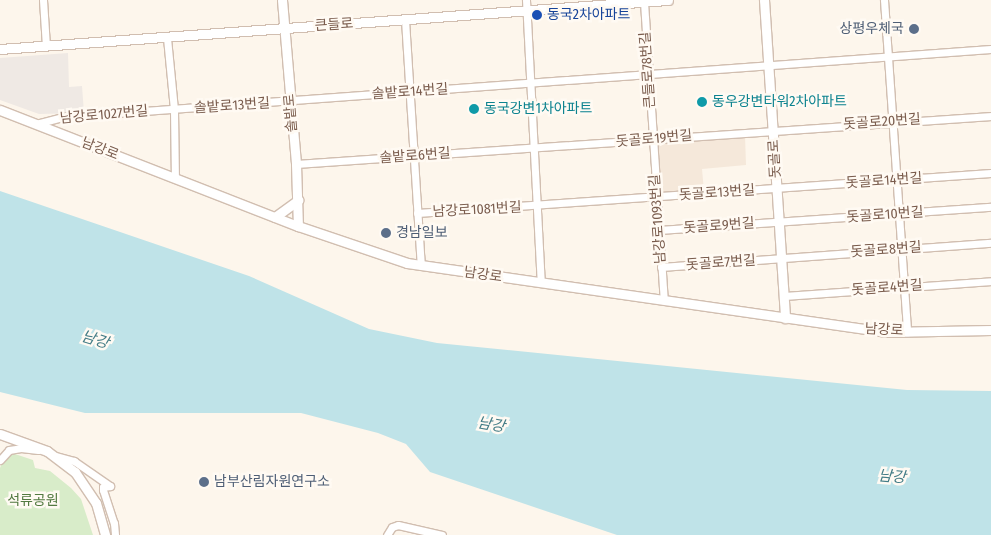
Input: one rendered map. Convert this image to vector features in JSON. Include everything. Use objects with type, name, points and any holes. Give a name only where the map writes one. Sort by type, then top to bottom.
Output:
[{"type":"street","points":[[43,0],[46,46]]},
{"type":"street","name":"솔밭로","points":[[282,0],[296,164],[298,226]]},
{"type":"street","name":"남강로1081번길","points":[[526,0],[541,283]]},
{"type":"street","name":"큰들로","points":[[0,49],[668,0]]},
{"type":"street","name":"돗골로","points":[[764,0],[770,65],[785,318]]},
{"type":"street","points":[[884,0],[907,332]]},
{"type":"street","name":"큰들로78번길","points":[[644,2],[653,139]]},
{"type":"street","points":[[405,20],[421,265]]},
{"type":"street","points":[[167,38],[174,110],[175,178]]},
{"type":"street","name":"솔밭로14번길","points":[[290,101],[991,49]]},
{"type":"street","name":"솔밭로13번길","points":[[174,110],[290,101]]},
{"type":"street","name":"남강로","points":[[0,110],[298,226],[407,263],[885,332],[991,330]]},
{"type":"street","name":"남강로1027번길","points":[[36,124],[62,117],[174,110]]},
{"type":"street","name":"돗골로20번길","points":[[774,129],[991,116]]},
{"type":"street","name":"돗골로19번길","points":[[534,148],[774,129]]},
{"type":"street","name":"남강로1093번길","points":[[653,139],[664,300]]},
{"type":"street","name":"솔밭로6번길","points":[[296,164],[534,148]]},
{"type":"street","name":"돗골로14번길","points":[[777,189],[991,173]]},
{"type":"street","name":"돗골로13번길","points":[[537,206],[777,189]]},
{"type":"street","points":[[276,217],[298,200]]},
{"type":"street","name":"남강로1081번길","points":[[418,213],[537,206]]},
{"type":"street","name":"돗골로10번길","points":[[779,222],[991,207]]},
{"type":"street","name":"돗골로9번길","points":[[659,230],[779,222]]},
{"type":"street","name":"돗골로8번길","points":[[781,258],[991,242]]},
{"type":"street","name":"돗골로7번길","points":[[661,267],[781,258]]},
{"type":"street","name":"돗골로4번길","points":[[784,296],[991,281]]},
{"type":"street","points":[[0,434],[74,461],[110,486],[103,487],[103,490],[114,523],[115,535]]},
{"type":"street","points":[[0,460],[9,450],[21,448],[50,453],[75,472],[88,489],[102,519],[105,535]]},
{"type":"street","points":[[386,535],[392,527],[398,525],[442,535]]},
{"type":"shaded area","points":[[68,53],[69,87],[82,86],[84,113],[39,114],[0,100],[0,58]]},
{"type":"shaded area","points":[[745,135],[746,165],[702,169],[704,191],[665,194],[660,191],[656,146],[660,142]]},
{"type":"green space","name":"석류공원","points":[[12,453],[33,460],[35,468],[50,471],[71,488],[81,499],[93,535],[0,535],[0,468],[3,460]]},
{"type":"water","name":"남강","points":[[0,191],[249,276],[369,329],[437,343],[907,390],[991,391],[991,535],[617,535],[430,472],[406,444],[378,433],[301,413],[85,413],[0,392]]},
{"type":"place","name":"동국2차아파트","points":[[537,15]]},
{"type":"place","name":"상평우체국","points":[[914,29]]},
{"type":"place","name":"동우강변타워2차아파트","points":[[702,102]]},
{"type":"place","name":"동국강변1차아파트","points":[[474,109]]},
{"type":"place","name":"경남일보","points":[[386,233]]},
{"type":"place","name":"남부산림자원연구소","points":[[204,482]]}]
